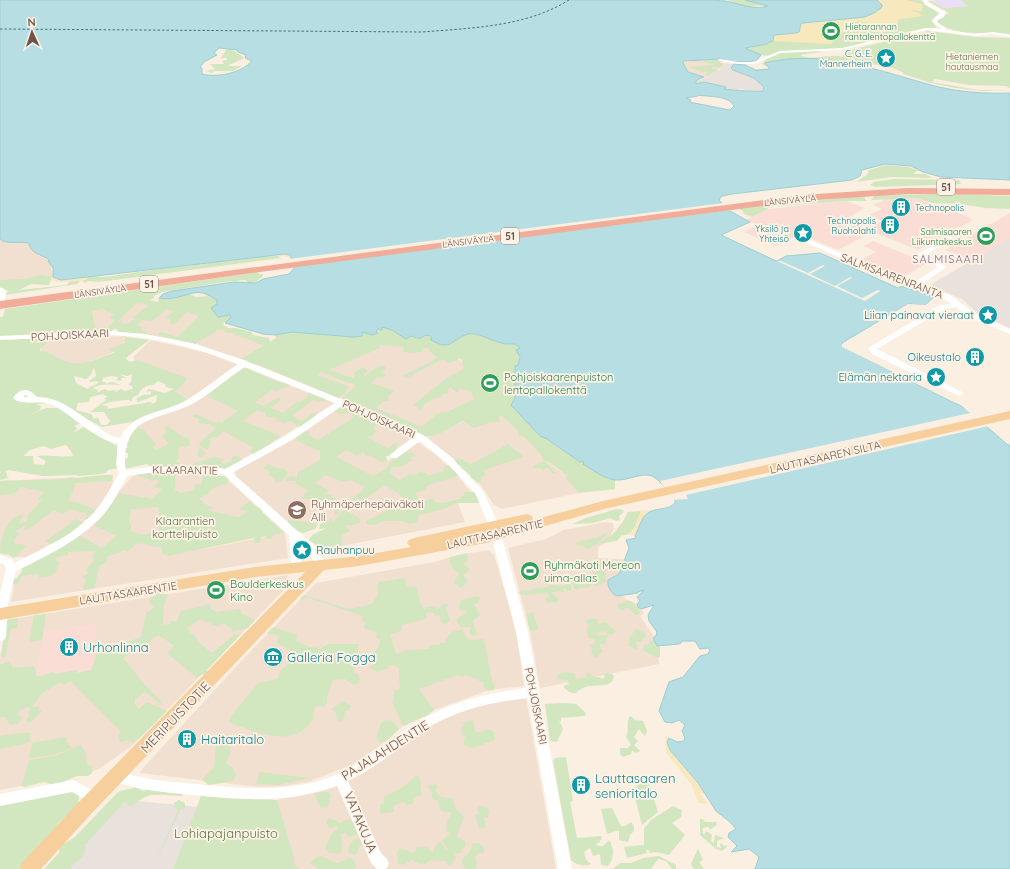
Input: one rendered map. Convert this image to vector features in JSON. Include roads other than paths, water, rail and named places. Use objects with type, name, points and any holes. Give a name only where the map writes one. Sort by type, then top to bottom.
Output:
[{"type":"highway","name":"LÄNSIVÄYLÄ","points":[[0,305],[285,263],[826,192],[882,188],[1010,188]]},
{"type":"highway","name":"LÄNSIVÄYLÄ","points":[[732,205],[856,194],[931,191],[986,191],[1010,193]]},
{"type":"highway","name":"LÄNSIVÄYLÄ","points":[[1,294],[285,263]]},
{"type":"main road","points":[[981,419],[1010,410]]},
{"type":"main road","points":[[981,419],[1010,415]]},
{"type":"main road","name":"LAUTTASAAREN SILTA","points":[[665,489],[981,419]]},
{"type":"main road","name":"LAUTTASAARENTIE","points":[[255,572],[296,563],[371,559],[495,531],[665,489]]},
{"type":"main road","name":"LAUTTASAARENTIE","points":[[2,613],[319,562],[339,557],[495,531]]},
{"type":"main road","name":"MERIPUISTOTIE","points":[[29,869],[116,776],[195,696],[319,562]]},
{"type":"street","points":[[925,0],[927,4],[943,13],[942,16],[936,19],[935,22],[941,28],[948,31]]},
{"type":"street","points":[[720,60],[751,63],[780,52],[790,50],[842,50],[927,29],[975,35],[993,33],[1010,36]]},
{"type":"street","name":"SALMISAARENRANTA","points":[[798,237],[897,280],[916,284],[949,298],[958,305]]},
{"type":"street","points":[[916,284],[943,267],[920,255],[950,238]]},
{"type":"street","points":[[0,305],[1,294]]},
{"type":"street","points":[[958,305],[972,316],[1010,332]]},
{"type":"street","name":"SALMISAARENRANTA","points":[[958,305],[943,307],[872,348],[875,352],[960,393]]},
{"type":"street","name":"POHJOISKAARI","points":[[0,338],[107,333],[144,336],[213,352],[392,423],[420,437],[447,459],[478,491],[495,531],[521,625],[566,869]]},
{"type":"street","points":[[11,569],[74,536],[90,522],[106,504],[124,474],[120,466],[122,441],[124,435],[136,422],[186,404],[244,364]]},
{"type":"street","points":[[32,398],[53,402],[88,423],[109,439],[122,441]]},
{"type":"street","points":[[226,472],[265,452],[342,402]]},
{"type":"street","points":[[394,456],[420,437]]},
{"type":"street","name":"KLAARANTIE","points":[[124,474],[149,469],[189,471],[214,470],[226,472],[294,534],[300,537],[313,551],[319,562]]},
{"type":"street","points":[[294,534],[296,563]]},
{"type":"street","points":[[0,559],[8,562],[11,569],[3,602],[0,637]]},
{"type":"street","name":"PAJALAHDENTIE","points":[[116,776],[126,781],[151,785],[256,795],[284,794],[341,779],[364,766],[421,726],[457,708],[491,698],[534,692]]},
{"type":"street","name":"VATAKUJA","points":[[341,779],[376,858],[382,864]]},
{"type":"street","points":[[0,800],[73,786],[95,798]]},
{"type":"water","points":[[0,0],[711,0],[725,1],[749,7],[763,7],[768,6],[745,0],[877,0],[882,7],[865,17],[803,23],[801,24],[799,32],[774,35],[773,41],[767,44],[745,48],[761,55],[756,61],[736,62],[719,59],[684,61],[683,63],[688,72],[704,77],[696,81],[696,84],[704,82],[726,87],[725,89],[732,90],[763,91],[764,87],[754,78],[733,70],[731,68],[734,64],[745,65],[758,71],[757,70],[770,69],[765,63],[786,59],[807,58],[849,63],[931,85],[961,91],[980,93],[1010,93],[1010,180],[941,177],[923,172],[911,166],[885,164],[862,170],[860,176],[852,180],[732,194],[722,196],[719,200],[730,211],[750,222],[721,235],[774,260],[777,261],[786,256],[820,253],[898,288],[902,286],[934,297],[925,305],[908,304],[842,343],[843,347],[965,408],[1008,445],[1010,445],[1010,869],[755,869],[759,857],[749,849],[731,852],[737,846],[728,837],[729,833],[736,829],[716,811],[698,783],[670,750],[667,742],[669,738],[677,742],[684,741],[685,738],[682,731],[685,725],[679,720],[672,723],[665,722],[659,711],[669,682],[683,677],[700,656],[708,654],[710,650],[708,648],[700,649],[695,641],[682,641],[679,644],[657,646],[653,638],[656,636],[657,632],[649,621],[648,615],[654,605],[641,609],[637,604],[640,601],[637,597],[644,590],[638,593],[617,596],[611,592],[608,585],[608,580],[619,574],[629,548],[626,540],[636,538],[635,536],[644,517],[651,511],[669,507],[675,503],[675,500],[662,484],[652,476],[644,475],[620,480],[607,478],[583,464],[583,461],[580,462],[547,439],[540,436],[511,405],[515,398],[515,366],[518,365],[520,357],[516,350],[520,348],[515,344],[506,344],[476,334],[468,334],[447,345],[443,345],[431,340],[431,336],[425,335],[420,338],[410,336],[406,339],[392,330],[382,327],[382,330],[378,329],[376,331],[378,333],[372,335],[363,332],[362,336],[353,337],[292,332],[275,335],[263,334],[225,323],[231,317],[230,315],[218,317],[211,308],[217,304],[217,300],[209,295],[193,293],[165,299],[159,298],[163,294],[172,291],[234,282],[256,283],[263,279],[289,274],[295,267],[290,255],[285,254],[61,280],[53,277],[53,268],[48,261],[50,260],[34,252],[29,243],[6,242],[0,239]],"holes":[[[219,48],[237,50],[238,52],[246,55],[245,58],[252,61],[242,69],[229,74],[202,74],[202,68],[200,67],[204,62],[217,55],[214,53]],[[698,95],[723,98],[731,102],[734,106],[730,110],[689,102],[691,100],[686,98]]]},
{"type":"place","name":"Hietarannan rantalentopallokenttä","points":[[831,31]]},
{"type":"place","name":"C. G. E. Mannerheim","points":[[886,58]]},
{"type":"place","name":"Technopolis","points":[[901,207]]},
{"type":"place","name":"Technopolis Ruoholahti","points":[[890,225]]},
{"type":"place","name":"Yksilö ja Yhteisö","points":[[803,233]]},
{"type":"place","name":"Salmisaaren Liikuntakeskus","points":[[986,236]]},
{"type":"place","name":"Liian painavat vieraat","points":[[988,315]]},
{"type":"place","name":"Oikeustalo","points":[[975,357]]},
{"type":"place","name":"Elämän nektaria","points":[[936,377]]},
{"type":"place","name":"Pohjoiskaarenpuiston lentopallokenttä","points":[[490,383]]},
{"type":"place","name":"Ryhmäperhepäiväkoti Alli","points":[[297,510]]},
{"type":"place","name":"Rauhanpuu","points":[[302,550]]},
{"type":"place","name":"Ryhmäkoti Mereon uima-allas","points":[[530,571]]},
{"type":"place","name":"Boulderkeskus Kino","points":[[216,590]]},
{"type":"place","name":"Urhonlinna","points":[[69,647]]},
{"type":"place","name":"Galleria Fogga","points":[[273,657]]},
{"type":"place","name":"Haitaritalo","points":[[187,739]]},
{"type":"place","name":"Lauttasaaren senioritalo","points":[[581,785]]},
{"type":"district","name":"SALMISAARI","points":[[948,259]]},
{"type":"park label","name":"Hietaniemen hautausmaa","points":[[972,62]]},
{"type":"park label","name":"Klaarantien korttelipuisto","points":[[185,527]]},
{"type":"park label","name":"Lohiapajanpuisto","points":[[226,833]]}]
